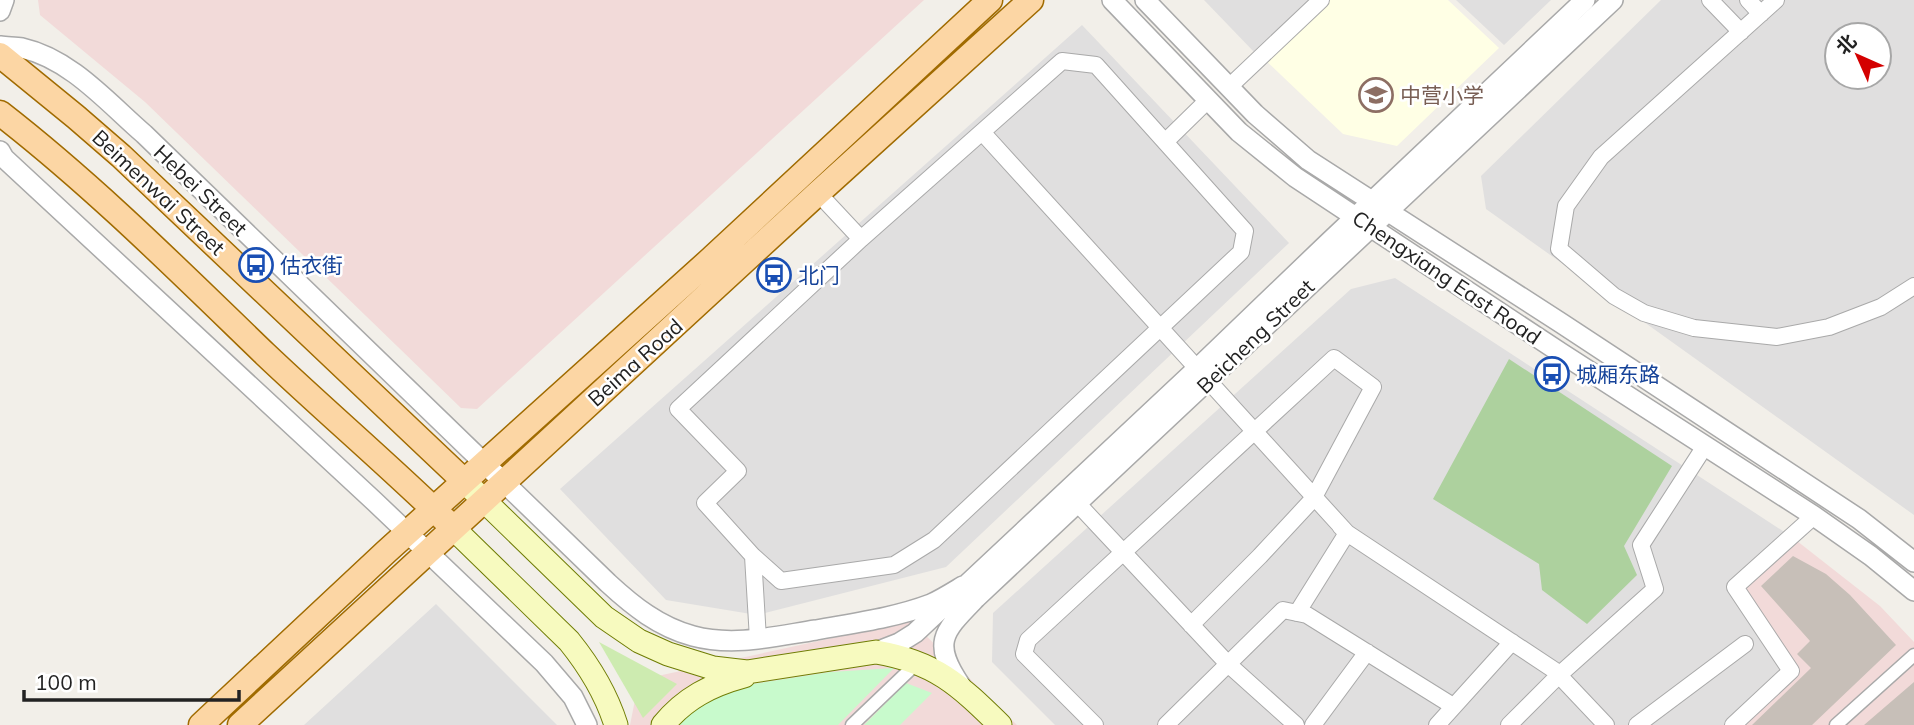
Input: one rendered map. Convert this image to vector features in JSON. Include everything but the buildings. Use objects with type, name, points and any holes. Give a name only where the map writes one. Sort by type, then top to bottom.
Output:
[{"type":"main road","name":"Beima Road","points":[[201,725],[990,0]]},
{"type":"main road","name":"Beima Road","points":[[240,725],[1031,0]]},
{"type":"main road","name":"Beimenwai Street","points":[[0,55],[121,156],[464,481]]},
{"type":"main road","name":"Beimenwai Street","points":[[0,113],[92,189],[453,528]]},
{"type":"main road","points":[[858,121],[876,140]]},
{"type":"main road","points":[[464,481],[590,606],[639,641],[668,654],[713,668],[747,672],[876,652],[918,662],[964,689],[1000,725]]},
{"type":"main road","points":[[453,528],[583,659],[607,699],[615,725]]},
{"type":"main road","points":[[663,725],[677,709],[703,691],[731,680],[778,668]]},
{"type":"street","points":[[0,10],[4,0]]},
{"type":"street","name":"Chengxiang East Road","points":[[1112,0],[1239,132],[1295,177],[1815,516],[1914,591]]},
{"type":"street","name":"Chengxiang East Road","points":[[1145,0],[1255,114],[1308,160],[1573,330],[1859,519],[1914,562]]},
{"type":"street","points":[[1229,87],[1321,0]]},
{"type":"street","name":"Beicheng Street","points":[[1380,206],[1585,0]]},
{"type":"street","name":"Beicheng Street","points":[[964,689],[945,659],[945,639],[954,621],[1078,504],[1203,376],[1363,222],[1613,0]]},
{"type":"street","points":[[1710,0],[1741,32]]},
{"type":"street","points":[[1748,0],[1761,14]]},
{"type":"street","points":[[1776,0],[1601,157],[1566,206],[1559,249],[1614,296],[1644,313],[1694,328],[1777,337],[1829,327],[1881,307],[1914,286]]},
{"type":"street","name":"Hebei Street","points":[[0,46],[22,48],[50,58],[82,79],[144,134],[617,591],[651,618],[679,632],[701,638],[758,639],[861,622],[908,611],[931,604],[964,586]]},
{"type":"street","points":[[1062,61],[1096,65],[1245,231],[1241,252],[934,540],[894,565],[781,581],[753,556],[705,503],[738,471],[678,409],[861,239],[982,132],[1062,61]]},
{"type":"street","points":[[1165,142],[1208,100]]},
{"type":"street","points":[[982,132],[1161,327],[1252,433],[1347,533],[1554,670],[1606,725]]},
{"type":"street","points":[[0,151],[4,158],[408,532],[544,663],[573,697],[587,725]]},
{"type":"street","points":[[818,193],[861,239]]},
{"type":"street","points":[[1095,725],[1024,654],[1028,640],[1334,358],[1373,387],[1314,498],[1191,625]]},
{"type":"street","name":"Beicheng Street","points":[[876,652],[900,643],[915,633],[964,586],[1203,376]]},
{"type":"street","points":[[1509,725],[1559,675],[1655,589],[1640,545],[1705,446]]},
{"type":"street","points":[[1078,504],[1228,664],[1296,725]]},
{"type":"street","points":[[1733,725],[1791,671],[1735,587],[1815,516]]},
{"type":"street","points":[[1297,613],[1347,533]]},
{"type":"street","points":[[753,556],[758,639]]},
{"type":"street","points":[[1166,725],[1283,610],[1307,615],[1453,706]]},
{"type":"street","points":[[1437,725],[1512,642]]},
{"type":"street","points":[[1637,725],[1745,644]]},
{"type":"street","points":[[1314,725],[1367,652]]},
{"type":"street","points":[[1836,725],[1914,656]]},
{"type":"street","points":[[852,725],[918,662]]},
{"type":"shaded area","points":[[38,0],[924,0],[477,409],[461,408],[145,102],[40,15]]},
{"type":"shaded area","points":[[1204,0],[1310,0],[1255,53]]},
{"type":"shaded area","name":"中营小学","points":[[1320,0],[1448,0],[1499,48],[1397,146],[1343,134],[1261,56]]},
{"type":"shaded area","points":[[1456,0],[1551,0],[1504,45]]},
{"type":"shaded area","points":[[1661,0],[1914,0],[1914,515],[1486,209],[1481,176]]},
{"type":"shaded area","points":[[1082,25],[1289,243],[946,567],[757,615],[666,600],[560,489]]},
{"type":"shaded area","points":[[1395,278],[1789,535],[1727,584],[1784,670],[1725,725],[1055,725],[992,662],[993,613],[1351,289]]},
{"type":"shaded area","points":[[1797,541],[1880,606],[1914,642],[1914,725],[1740,725],[1799,672],[1740,587]]},
{"type":"shaded area","points":[[436,604],[557,725],[304,725]]},
{"type":"shaded area","points":[[911,621],[1017,725],[630,725],[639,680]]},
{"type":"green space","points":[[1509,359],[1672,466],[1624,546],[1637,575],[1587,624],[1542,590],[1539,564],[1433,499]]},
{"type":"green space","points":[[599,642],[677,684],[643,718]]},
{"type":"green space","points":[[894,668],[838,725],[674,725],[703,701],[746,685],[830,672]]},
{"type":"green space","points":[[906,683],[932,693],[900,725],[864,725]]},
{"type":"place","name":"中营小学","points":[[1376,95]]},
{"type":"place","name":"估衣街","points":[[256,265]]},
{"type":"place","name":"北门","points":[[774,275]]},
{"type":"place","name":"城厢东路","points":[[1552,374]]}]
